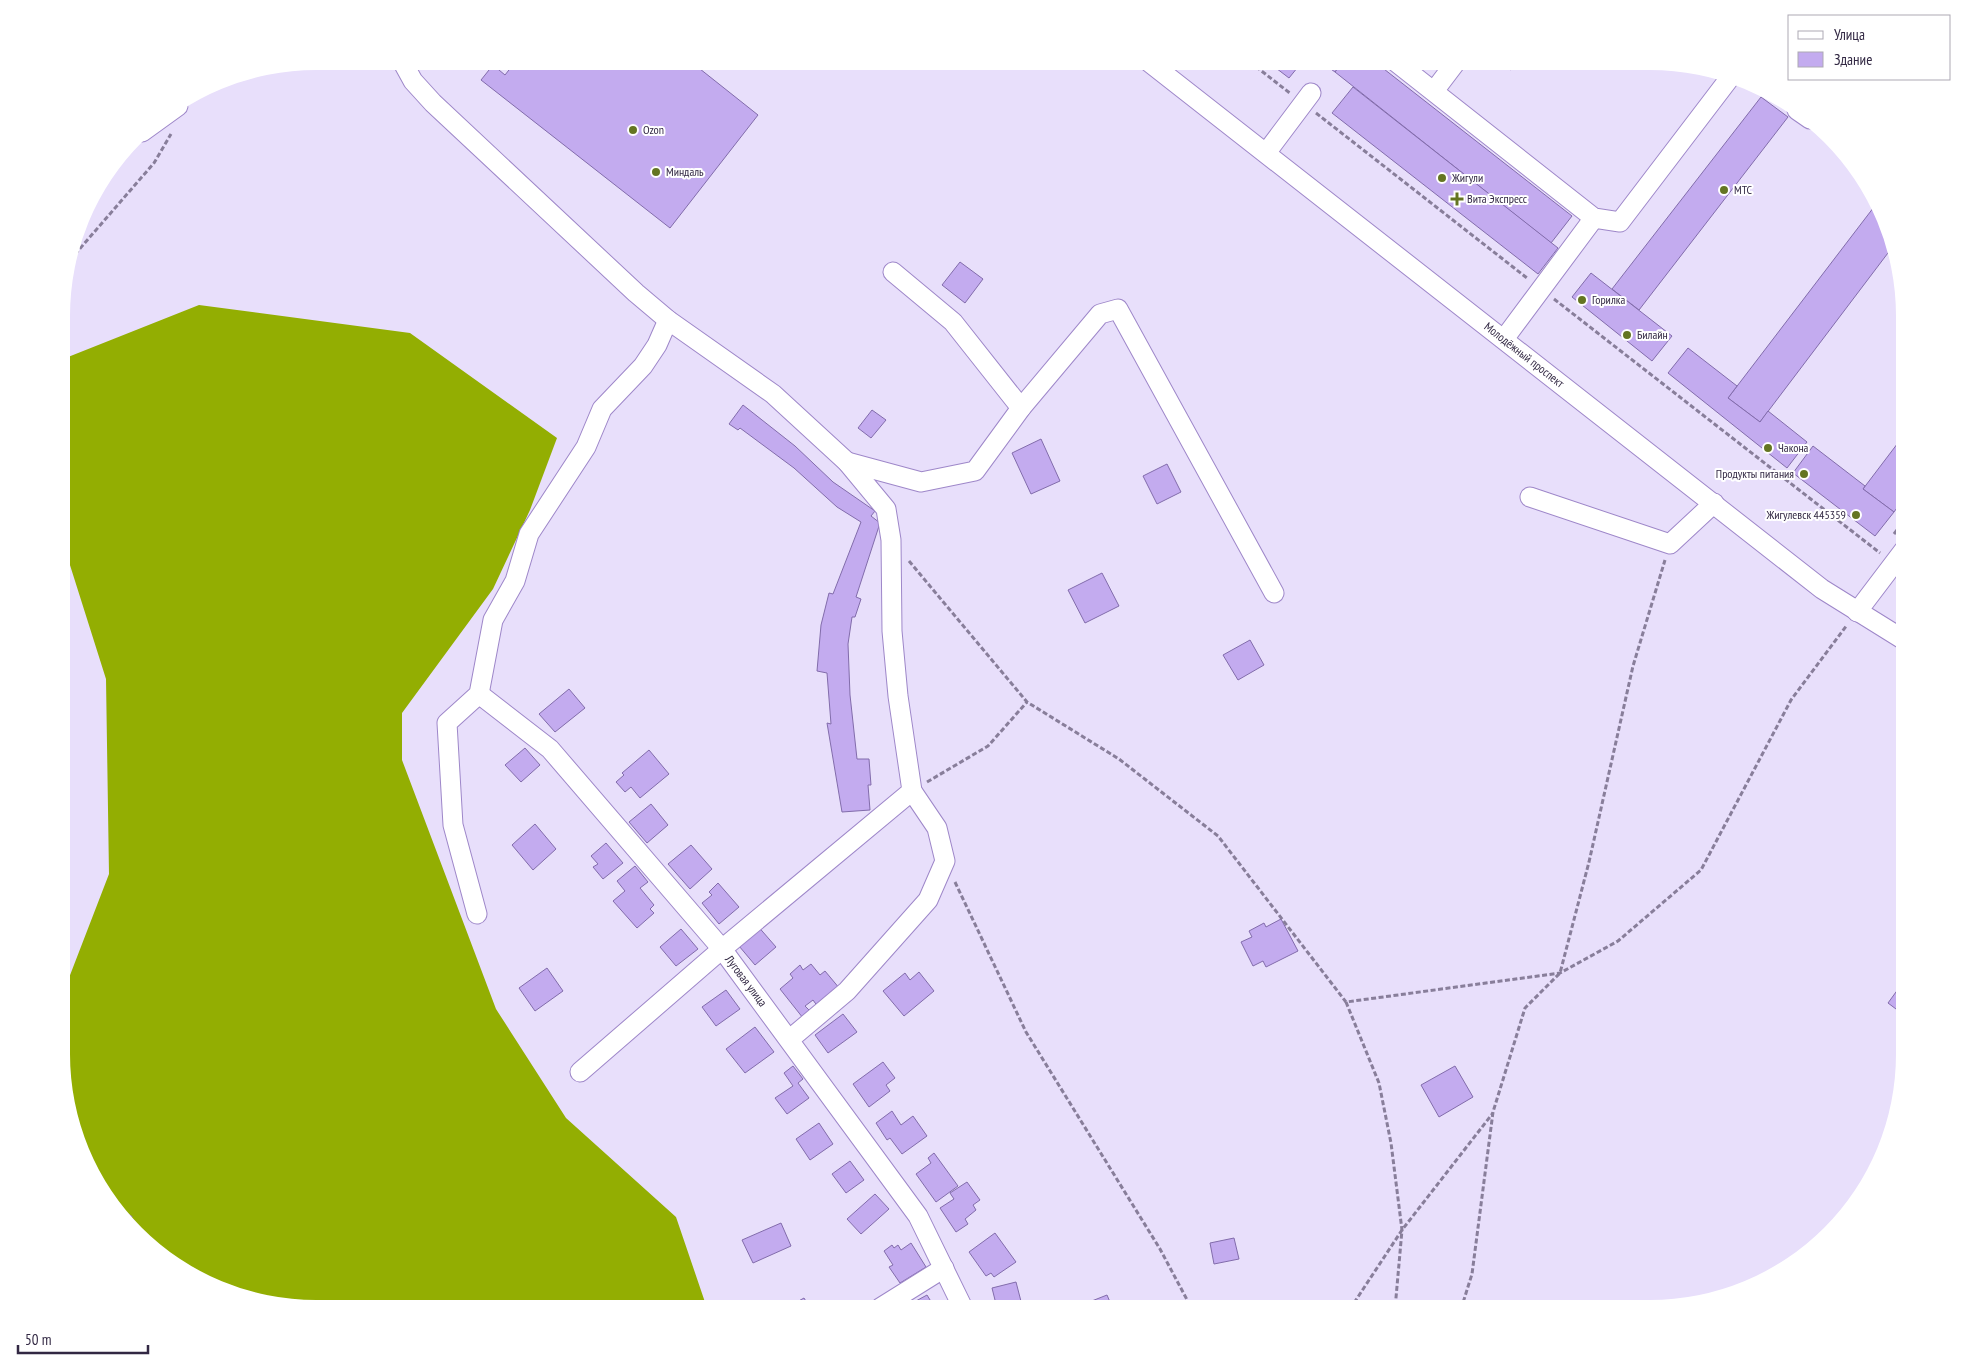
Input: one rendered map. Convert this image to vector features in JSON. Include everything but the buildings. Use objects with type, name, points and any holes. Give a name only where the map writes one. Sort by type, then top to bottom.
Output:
[{"type":"street","points":[[407,70],[413,81],[433,103],[602,263],[668,320],[772,394],[846,462],[886,509],[891,540],[892,631],[898,696],[912,791],[937,828],[945,861],[928,900],[847,991],[790,1039]]},
{"type":"street","name":"Молодёжный проспект","points":[[1159,70],[1822,589],[1896,635]]},
{"type":"street","points":[[1406,70],[1594,218],[1620,222],[1727,82]]},
{"type":"street","points":[[1434,91],[1450,70]]},
{"type":"street","points":[[1266,153],[1307,98]]},
{"type":"street","points":[[1504,340],[1594,218]]},
{"type":"street","points":[[893,272],[953,322],[1021,408]]},
{"type":"street","points":[[846,462],[921,482],[975,471],[1021,408],[1100,314],[1118,309],[1274,593]]},
{"type":"street","points":[[477,914],[454,825],[446,723],[479,694],[493,620],[516,581],[529,534],[586,447],[602,409],[643,366],[657,345],[668,320]]},
{"type":"street","points":[[1530,497],[1670,544],[1714,503]]},
{"type":"street","points":[[1857,612],[1896,547]]},
{"type":"street","name":"Луговая улица","points":[[479,694],[550,749],[722,949],[790,1039],[918,1216],[960,1300]]},
{"type":"street","points":[[580,1072],[722,949],[912,791]]},
{"type":"street","points":[[893,1300],[944,1268]]},
{"type":"path","points":[[1263,70],[1307,98],[1541,289],[1880,553],[1885,547]]},
{"type":"path","points":[[79,250],[154,163],[173,130]]},
{"type":"path","points":[[891,540],[1027,702],[1119,759],[1218,836],[1346,1002],[1379,1083],[1391,1143],[1402,1230],[1396,1300]]},
{"type":"path","points":[[1560,973],[1589,862],[1633,666],[1670,544]]},
{"type":"path","points":[[1464,1300],[1472,1274],[1493,1112],[1525,1008],[1560,973],[1618,941],[1701,870],[1791,700],[1857,612]]},
{"type":"path","points":[[912,791],[988,746],[1027,702]]},
{"type":"path","points":[[945,861],[1026,1032],[1160,1249],[1187,1300]]},
{"type":"path","points":[[1346,1002],[1560,973]]},
{"type":"path","points":[[1356,1300],[1402,1230],[1493,1112]]},
{"type":"green space","points":[[199,305],[410,333],[557,438],[530,510],[493,589],[402,713],[402,760],[496,1009],[566,1118],[676,1217],[704,1300],[316,1300],[284,1298],[237,1287],[207,1275],[179,1259],[142,1228],[111,1191],[95,1163],[78,1118],[72,1086],[70,1054],[70,975],[109,874],[106,679],[70,565],[70,356]]},
{"type":"place","name":"Ozon","points":[[633,130]]},
{"type":"place","name":"Миндаль","points":[[656,172]]},
{"type":"place","name":"Жигули","points":[[1442,178]]},
{"type":"place","name":"МТС","points":[[1724,190]]},
{"type":"place","name":"Вита Экспресс","points":[[1457,199]]},
{"type":"place","name":"Горилка","points":[[1582,300]]},
{"type":"place","name":"Билайн","points":[[1627,335]]},
{"type":"place","name":"Чакона","points":[[1768,448]]},
{"type":"place","name":"Продукты питания","points":[[1804,474]]},
{"type":"place","name":"Жигулевск 445359","points":[[1856,515]]}]
